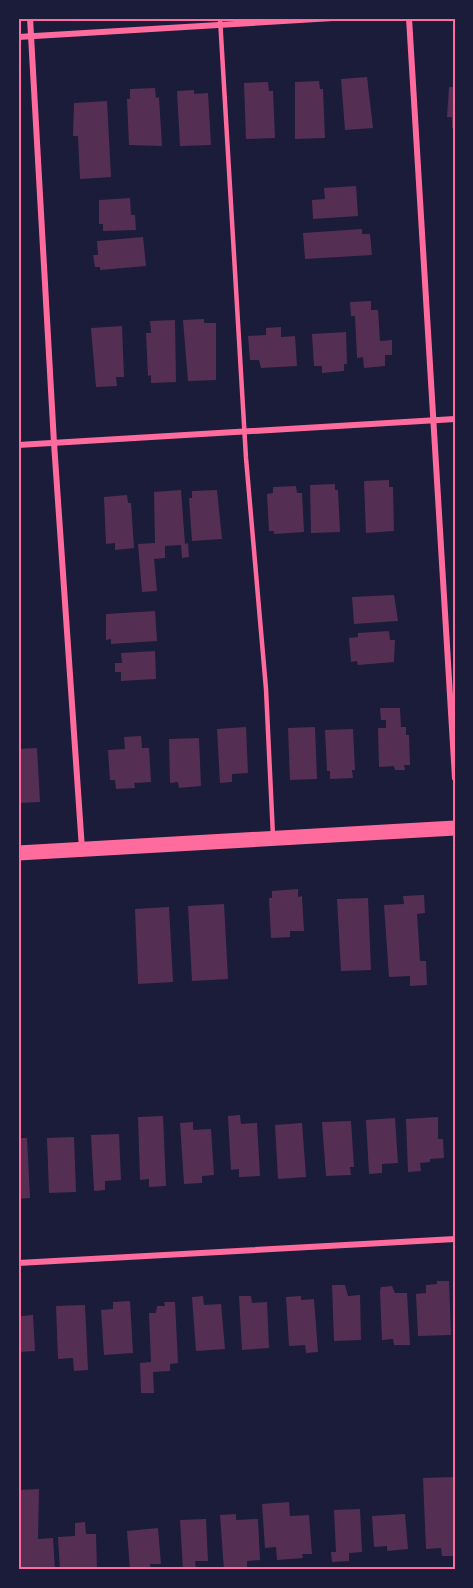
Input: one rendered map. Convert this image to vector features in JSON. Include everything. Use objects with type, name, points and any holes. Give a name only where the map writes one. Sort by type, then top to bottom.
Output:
[{"type":"main road","points":[[18,853],[455,828]]},
{"type":"street","points":[[30,18],[54,442],[82,849]]},
{"type":"street","points":[[18,37],[220,21],[333,18]]},
{"type":"street","points":[[409,18],[455,778]]},
{"type":"street","points":[[18,445],[455,419]]},
{"type":"street","points":[[18,1263],[455,1239]]},
{"type":"lane","points":[[220,21],[244,431],[266,689],[273,838]]},
{"type":"building","points":[[367,77],[373,128],[345,130],[341,79]]},
{"type":"building","points":[[319,81],[320,89],[323,89],[325,138],[295,139],[295,82]]},
{"type":"building","points":[[268,82],[269,91],[273,91],[275,138],[246,139],[244,83]]},
{"type":"building","points":[[449,87],[455,87],[455,128],[452,128],[452,117],[447,117]]},
{"type":"building","points":[[155,88],[156,98],[159,97],[162,146],[129,145],[127,99],[130,99],[130,89]]},
{"type":"building","points":[[194,90],[194,94],[208,93],[211,145],[180,146],[177,91]]},
{"type":"building","points":[[107,101],[111,177],[80,179],[78,136],[73,136],[74,103]]},
{"type":"building","points":[[356,186],[358,216],[313,219],[312,200],[325,199],[324,188]]},
{"type":"building","points":[[130,198],[131,215],[135,215],[136,230],[103,231],[103,224],[99,224],[99,200]]},
{"type":"building","points":[[362,229],[362,234],[370,234],[372,255],[305,259],[303,233]]},
{"type":"building","points":[[143,237],[146,266],[100,270],[100,267],[95,267],[93,255],[98,255],[97,241]]},
{"type":"building","points":[[371,301],[371,310],[378,310],[380,341],[392,340],[392,355],[385,355],[385,366],[364,368],[363,357],[357,358],[355,316],[351,316],[350,302]]},
{"type":"building","points":[[204,319],[204,323],[216,323],[216,380],[188,381],[183,320]]},
{"type":"building","points":[[175,320],[176,382],[151,383],[151,375],[148,376],[146,333],[151,333],[150,321]]},
{"type":"building","points":[[122,326],[124,377],[116,377],[117,386],[96,387],[91,328]]},
{"type":"building","points":[[281,327],[281,337],[295,336],[297,366],[261,368],[259,360],[250,360],[248,336],[266,335],[266,328]]},
{"type":"building","points":[[346,332],[347,364],[344,364],[344,371],[322,373],[322,366],[314,366],[312,334]]},
{"type":"building","points":[[389,480],[389,487],[393,487],[394,531],[366,533],[364,481]]},
{"type":"building","points":[[335,484],[335,490],[338,490],[340,532],[311,533],[310,485]]},
{"type":"building","points":[[296,486],[297,493],[302,493],[304,532],[274,534],[274,531],[269,531],[267,494],[273,493],[273,487]]},
{"type":"building","points":[[181,490],[185,544],[188,543],[189,557],[182,558],[181,545],[165,546],[165,558],[154,559],[157,591],[142,592],[138,544],[155,543],[154,492]]},
{"type":"building","points":[[217,490],[222,539],[192,541],[189,498],[192,498],[192,491]]},
{"type":"building","points":[[127,495],[128,503],[131,503],[134,548],[115,550],[115,543],[106,544],[104,497]]},
{"type":"building","points":[[394,595],[398,621],[354,624],[352,597]]},
{"type":"building","points":[[155,611],[157,641],[111,644],[111,639],[106,640],[106,614]]},
{"type":"building","points":[[389,631],[390,640],[395,640],[394,662],[358,665],[357,661],[351,662],[349,638],[358,637],[358,633]]},
{"type":"building","points":[[155,651],[156,679],[121,681],[121,672],[115,672],[115,663],[122,663],[121,653]]},
{"type":"building","points":[[380,708],[400,708],[401,727],[406,727],[406,735],[409,735],[410,765],[404,765],[405,770],[395,770],[394,766],[379,767],[378,728],[386,728],[386,720],[381,720]]},
{"type":"building","points":[[246,727],[248,773],[232,774],[232,782],[220,783],[217,729]]},
{"type":"building","points":[[315,727],[317,779],[290,780],[288,728]]},
{"type":"building","points":[[353,729],[355,770],[352,770],[353,778],[330,779],[330,771],[327,771],[325,730]]},
{"type":"building","points":[[141,736],[142,748],[149,748],[151,782],[134,783],[135,788],[116,789],[115,780],[110,780],[108,750],[125,749],[124,737]]},
{"type":"building","points":[[199,738],[201,786],[179,788],[178,782],[170,783],[169,739]]},
{"type":"building","points":[[37,748],[40,802],[18,803],[18,749]]},
{"type":"building","points":[[298,889],[298,897],[302,896],[304,931],[290,931],[290,937],[271,938],[269,898],[272,898],[272,891]]},
{"type":"building","points":[[424,895],[425,913],[417,914],[420,961],[426,961],[427,985],[410,986],[410,976],[389,977],[384,905],[404,904],[403,896]]},
{"type":"building","points":[[368,898],[371,970],[341,971],[337,899]]},
{"type":"building","points":[[224,904],[228,979],[192,981],[188,906]]},
{"type":"building","points":[[169,907],[173,982],[138,984],[135,909]]},
{"type":"building","points":[[240,1115],[241,1124],[257,1123],[260,1176],[239,1177],[239,1169],[231,1170],[228,1116]]},
{"type":"building","points":[[163,1116],[166,1186],[149,1187],[149,1179],[140,1180],[138,1117]]},
{"type":"building","points":[[438,1117],[438,1139],[443,1139],[444,1158],[430,1159],[430,1162],[420,1163],[421,1171],[408,1172],[406,1119]]},
{"type":"building","points":[[395,1118],[398,1163],[382,1164],[382,1173],[369,1174],[366,1120]]},
{"type":"building","points":[[351,1121],[354,1167],[350,1167],[351,1175],[326,1176],[322,1122]]},
{"type":"building","points":[[193,1122],[193,1130],[211,1129],[214,1175],[202,1176],[202,1183],[184,1184],[180,1123]]},
{"type":"building","points":[[302,1123],[306,1177],[278,1179],[275,1125]]},
{"type":"building","points":[[119,1134],[121,1180],[105,1181],[105,1190],[94,1191],[91,1135]]},
{"type":"building","points":[[74,1137],[76,1192],[49,1193],[47,1138]]},
{"type":"building","points":[[18,1138],[27,1138],[30,1198],[18,1199]]},
{"type":"building","points":[[437,1281],[449,1281],[451,1335],[418,1336],[416,1294],[426,1293],[426,1285],[437,1284]]},
{"type":"building","points":[[332,1285],[345,1285],[348,1296],[360,1295],[361,1340],[334,1341]]},
{"type":"building","points":[[392,1286],[395,1293],[407,1293],[410,1345],[394,1345],[393,1339],[382,1340],[380,1291],[381,1287]]},
{"type":"building","points":[[203,1296],[204,1305],[221,1304],[225,1349],[196,1351],[192,1297]]},
{"type":"building","points":[[239,1296],[251,1296],[252,1303],[267,1302],[269,1348],[242,1350]]},
{"type":"building","points":[[301,1296],[301,1300],[314,1299],[318,1352],[306,1353],[305,1345],[289,1346],[286,1297]]},
{"type":"building","points":[[130,1301],[133,1353],[104,1355],[101,1310],[113,1309],[113,1302]]},
{"type":"building","points":[[164,1302],[175,1302],[178,1363],[170,1364],[170,1371],[153,1372],[154,1393],[141,1393],[140,1363],[151,1362],[149,1313],[156,1313],[157,1306],[165,1306]]},
{"type":"building","points":[[85,1305],[88,1370],[74,1371],[73,1358],[58,1359],[56,1306]]},
{"type":"building","points":[[18,1308],[21,1316],[33,1315],[35,1351],[18,1352]]},
{"type":"building","points":[[455,1477],[455,1556],[442,1556],[441,1548],[426,1549],[423,1478]]},
{"type":"building","points":[[39,1489],[38,1539],[53,1538],[55,1570],[20,1570],[18,1490]]},
{"type":"building","points":[[289,1502],[290,1516],[309,1515],[312,1554],[302,1554],[303,1558],[277,1560],[276,1547],[265,1548],[262,1504]]},
{"type":"building","points":[[360,1509],[362,1552],[349,1553],[349,1561],[332,1562],[331,1552],[336,1552],[334,1510]]},
{"type":"building","points":[[236,1514],[236,1520],[258,1519],[260,1560],[247,1561],[247,1569],[224,1570],[220,1515]]},
{"type":"building","points":[[405,1514],[408,1549],[387,1551],[387,1546],[374,1547],[372,1516]]},
{"type":"building","points":[[206,1519],[208,1561],[195,1561],[196,1570],[183,1570],[180,1520]]},
{"type":"building","points":[[85,1522],[86,1534],[96,1534],[97,1570],[60,1570],[58,1537],[75,1536],[75,1523]]},
{"type":"building","points":[[158,1528],[161,1564],[150,1564],[151,1570],[130,1570],[127,1531]]}]
